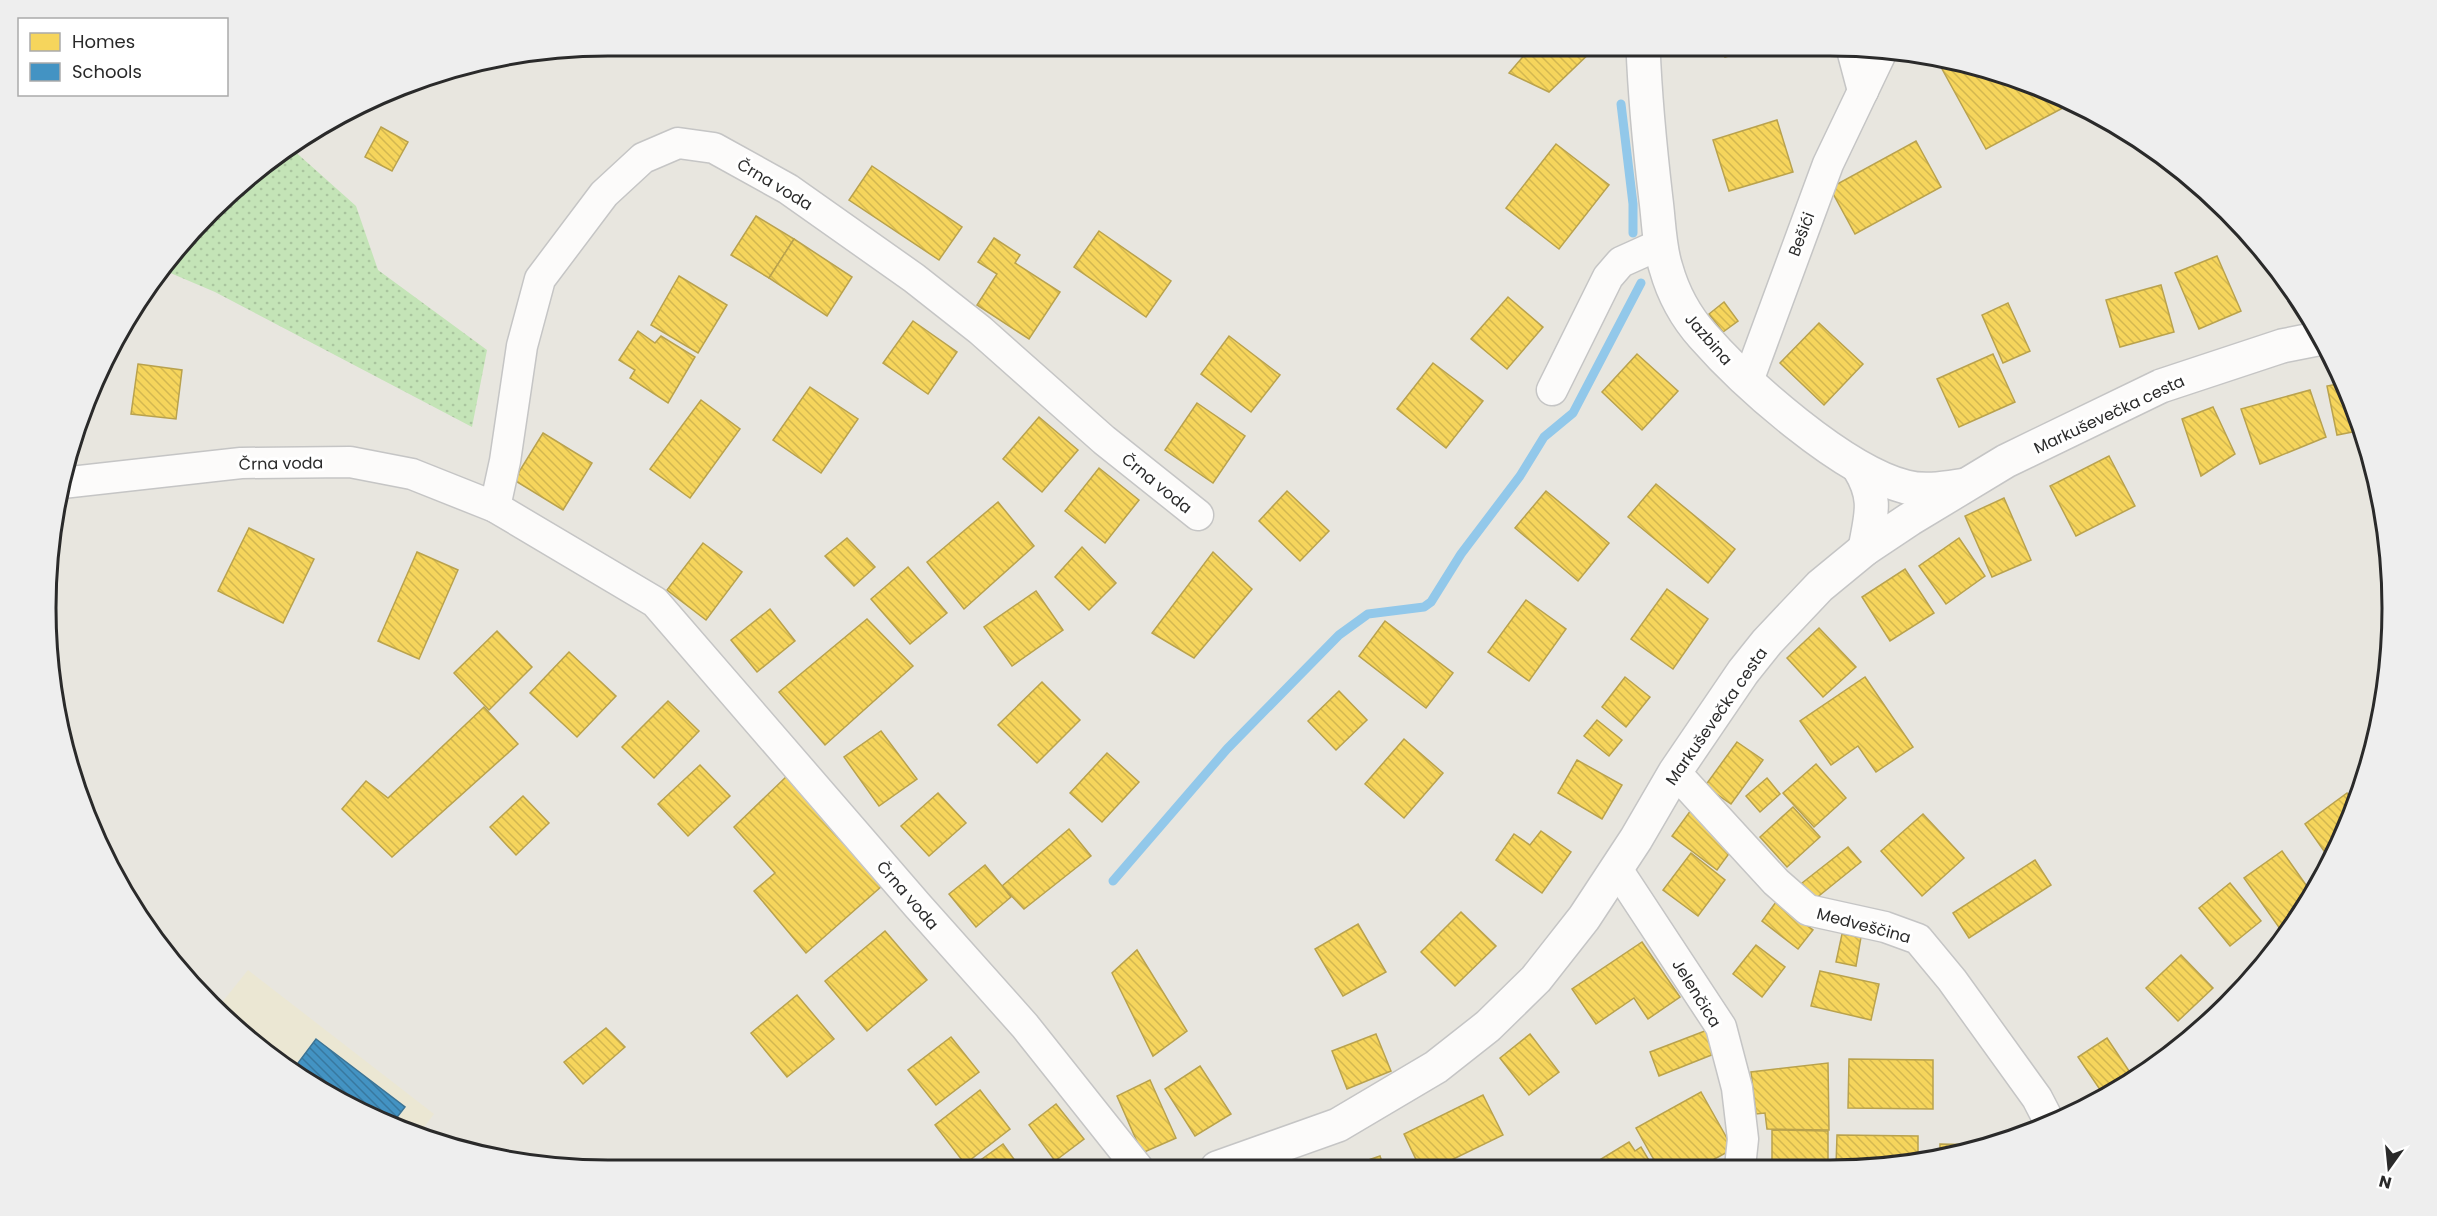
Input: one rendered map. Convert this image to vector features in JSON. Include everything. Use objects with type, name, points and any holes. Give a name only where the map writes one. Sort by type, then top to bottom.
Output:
[{"type":"main road","name":"Jazbina","points":[[1643,55],[1645,112],[1665,267],[1682,307],[1702,335],[1782,411],[1859,468],[1905,487],[1938,489],[1965,485]]},
{"type":"main road","name":"Markuševečka cesta","points":[[1240,1160],[1338,1125],[1436,1067],[1488,1026],[1536,979],[1584,918],[1617,869],[1675,772],[1743,672],[1767,642],[1820,586],[1865,549],[2006,461],[2161,386],[2282,346],[2312,340]]},
{"type":"main road","points":[[1859,468],[1869,483],[1873,500],[1865,549]]},
{"type":"street","points":[[1854,56],[1863,92]]},
{"type":"street","name":"Bešići","points":[[1748,381],[1828,164],[1879,58]]},
{"type":"street","name":"Črna voda","points":[[495,507],[505,461],[522,346],[540,279],[604,194],[643,158],[678,143],[714,148],[788,189],[914,278],[980,330],[1104,440],[1198,515]]},
{"type":"street","points":[[1552,390],[1608,277],[1621,262],[1661,244]]},
{"type":"street","name":"Črna voda","points":[[70,482],[241,463],[350,462],[412,474],[495,507],[655,602],[1025,1026],[1122,1160]]},
{"type":"street","name":"Medveščina","points":[[1675,772],[1776,882],[1809,910],[1885,927],[1917,939],[1958,989],[2037,1098],[2046,1115]]},
{"type":"street","name":"Jelenčica","points":[[1617,869],[1721,1027],[1737,1088],[1743,1139],[1741,1160]]},
{"type":"shaded area","points":[[248,970],[434,1114],[423,1128],[364,1104],[301,1067],[272,1046],[222,1003]]},
{"type":"green space","points":[[296,153],[356,206],[378,270],[487,350],[472,427],[215,292],[170,273],[217,217]]},
{"type":"building: Homes","points":[[1524,55],[1588,55],[1549,92],[1509,73]]},
{"type":"building: Homes","points":[[1941,67],[2007,85],[2063,108],[1986,149]]},
{"type":"building: Homes","points":[[1777,120],[1793,172],[1729,191],[1713,140]]},
{"type":"building: Homes","points":[[381,127],[408,142],[392,171],[365,157]]},
{"type":"building: Homes","points":[[1916,141],[1941,187],[1855,234],[1830,188]]},
{"type":"building: Homes","points":[[1556,144],[1609,185],[1559,249],[1506,208]]},
{"type":"building: Homes","points":[[872,166],[962,227],[939,260],[849,200]]},
{"type":"building: Homes","points":[[756,216],[794,239],[769,278],[731,255]]},
{"type":"building: Homes","points":[[1099,231],[1171,281],[1146,317],[1074,267]]},
{"type":"building: Homes","points":[[994,238],[1020,255],[1015,263],[1060,292],[1029,339],[977,305],[997,274],[978,262]]},
{"type":"building: Homes","points":[[794,239],[852,277],[827,316],[769,278]]},
{"type":"building: Homes","points":[[2217,256],[2241,311],[2199,329],[2175,273]]},
{"type":"building: Homes","points":[[679,276],[727,305],[698,353],[651,325]]},
{"type":"building: Homes","points":[[2161,285],[2174,332],[2120,347],[2106,300]]},
{"type":"building: Homes","points":[[1508,297],[1543,327],[1507,369],[1471,339]]},
{"type":"building: Homes","points":[[1724,302],[1738,321],[1723,332],[1709,314]]},
{"type":"building: Homes","points":[[2008,303],[2030,351],[2003,363],[1982,315]]},
{"type":"building: Homes","points":[[913,321],[957,352],[928,394],[883,363]]},
{"type":"building: Homes","points":[[1819,323],[1863,364],[1824,405],[1780,363]]},
{"type":"building: Homes","points":[[638,331],[655,343],[661,336],[695,357],[668,403],[630,378],[635,370],[619,360]]},
{"type":"building: Homes","points":[[1229,336],[1280,375],[1251,412],[1201,374]]},
{"type":"building: Homes","points":[[1637,354],[1678,391],[1642,430],[1602,392]]},
{"type":"building: Homes","points":[[1993,354],[2015,402],[1959,427],[1937,379]]},
{"type":"building: Homes","points":[[1433,363],[1483,401],[1446,448],[1397,409]]},
{"type":"building: Homes","points":[[138,364],[182,370],[176,419],[131,414]]},
{"type":"building: Homes","points":[[2334,385],[2353,432],[2337,435],[2327,386]]},
{"type":"building: Homes","points":[[810,387],[858,419],[821,473],[773,440]]},
{"type":"building: Homes","points":[[2310,390],[2326,437],[2260,464],[2241,409]]},
{"type":"building: Homes","points":[[701,400],[740,429],[690,498],[650,469]]},
{"type":"building: Homes","points":[[1197,403],[1245,436],[1213,483],[1165,450]]},
{"type":"building: Homes","points":[[2213,407],[2235,454],[2201,476],[2182,419]]},
{"type":"building: Homes","points":[[1039,417],[1078,450],[1042,492],[1003,459]]},
{"type":"building: Homes","points":[[543,433],[592,463],[563,510],[514,480]]},
{"type":"building: Homes","points":[[2109,456],[2135,506],[2076,536],[2050,486]]},
{"type":"building: Homes","points":[[1099,468],[1139,500],[1105,543],[1065,511]]},
{"type":"building: Homes","points":[[1656,484],[1735,549],[1708,583],[1628,517]]},
{"type":"building: Homes","points":[[1287,491],[1329,531],[1300,561],[1259,521]]},
{"type":"building: Homes","points":[[1546,491],[1609,543],[1578,581],[1515,528]]},
{"type":"building: Homes","points":[[2004,498],[2031,560],[1992,577],[1965,516]]},
{"type":"building: Homes","points":[[998,502],[1034,546],[964,609],[927,562]]},
{"type":"building: Homes","points":[[249,528],[314,559],[283,623],[218,591]]},
{"type":"building: Homes","points":[[847,538],[875,567],[854,586],[825,556]]},
{"type":"building: Homes","points":[[1959,538],[1985,576],[1946,604],[1919,566]]},
{"type":"building: Homes","points":[[703,543],[742,572],[706,620],[667,590]]},
{"type":"building: Homes","points":[[1082,547],[1116,583],[1089,610],[1055,577]]},
{"type":"building: Homes","points":[[417,552],[458,570],[419,659],[378,641]]},
{"type":"building: Homes","points":[[1213,552],[1252,589],[1194,658],[1152,633]]},
{"type":"building: Homes","points":[[908,567],[947,613],[910,644],[871,599]]},
{"type":"building: Homes","points":[[1905,569],[1934,613],[1890,641],[1862,597]]},
{"type":"building: Homes","points":[[1667,589],[1708,619],[1673,669],[1631,639]]},
{"type":"building: Homes","points":[[1036,591],[1063,630],[1012,666],[984,627]]},
{"type":"building: Homes","points":[[1526,600],[1566,629],[1529,681],[1488,652]]},
{"type":"building: Homes","points":[[770,609],[795,641],[757,672],[731,640]]},
{"type":"building: Homes","points":[[867,619],[913,666],[825,745],[779,692]]},
{"type":"building: Homes","points":[[1385,621],[1453,673],[1426,708],[1359,656]]},
{"type":"building: Homes","points":[[1819,628],[1856,667],[1823,697],[1787,658]]},
{"type":"building: Homes","points":[[497,631],[532,667],[489,710],[454,673]]},
{"type":"building: Homes","points":[[569,652],[616,696],[577,737],[530,693]]},
{"type":"building: Homes","points":[[1625,677],[1650,697],[1626,727],[1602,707]]},
{"type":"building: Homes","points":[[1865,677],[1913,747],[1876,772],[1858,746],[1831,765],[1800,721]]},
{"type":"building: Homes","points":[[1042,682],[1080,720],[1037,763],[998,725]]},
{"type":"building: Homes","points":[[1339,691],[1367,720],[1336,750],[1308,721]]},
{"type":"building: Homes","points":[[668,701],[699,731],[654,778],[622,747]]},
{"type":"building: Homes","points":[[484,707],[518,744],[392,857],[342,809],[366,781],[388,798]]},
{"type":"building: Homes","points":[[1597,720],[1622,740],[1609,756],[1584,736]]},
{"type":"building: Homes","points":[[881,731],[917,779],[879,806],[844,757]]},
{"type":"building: Homes","points":[[1404,739],[1443,773],[1404,818],[1365,784]]},
{"type":"building: Homes","points":[[1737,742],[1763,760],[1731,804],[1705,786]]},
{"type":"building: Homes","points":[[1107,753],[1139,782],[1102,822],[1070,793]]},
{"type":"building: Homes","points":[[1577,760],[1622,785],[1602,819],[1558,793]]},
{"type":"building: Homes","points":[[1816,764],[1846,798],[1814,827],[1783,793]]},
{"type":"building: Homes","points":[[700,765],[730,796],[688,836],[658,804]]},
{"type":"building: Homes","points":[[788,775],[882,886],[806,953],[754,891],[775,873],[734,827]]},
{"type":"building: Homes","points":[[1767,778],[1780,794],[1760,812],[1746,796]]},
{"type":"building: Homes","points":[[938,793],[966,823],[929,856],[901,826]]},
{"type":"building: Homes","points":[[2347,793],[2348,795],[2325,852],[2305,824]]},
{"type":"building: Homes","points":[[523,796],[549,823],[516,855],[490,827]]},
{"type":"building: Homes","points":[[1793,807],[1820,837],[1787,867],[1760,837]]},
{"type":"building: Homes","points":[[1691,810],[1736,844],[1717,870],[1672,836]]},
{"type":"building: Homes","points":[[1923,814],[1964,858],[1922,896],[1881,851]]},
{"type":"building: Homes","points":[[1069,829],[1091,856],[1024,909],[1002,886]]},
{"type":"building: Homes","points":[[1541,831],[1571,852],[1542,893],[1496,860],[1514,834],[1530,845]]},
{"type":"building: Homes","points":[[1848,847],[1861,862],[1815,899],[1802,883]]},
{"type":"building: Homes","points":[[2282,851],[2306,885],[2279,927],[2244,878]]},
{"type":"building: Homes","points":[[1691,853],[1725,880],[1698,916],[1663,890]]},
{"type":"building: Homes","points":[[2035,860],[2051,885],[1969,938],[1953,913]]},
{"type":"building: Homes","points":[[985,865],[1011,897],[976,927],[949,894]]},
{"type":"building: Homes","points":[[2230,883],[2261,921],[2230,946],[2199,908]]},
{"type":"building: Homes","points":[[1776,902],[1813,930],[1798,949],[1762,921]]},
{"type":"building: Homes","points":[[1461,912],[1496,946],[1455,986],[1421,952]]},
{"type":"building: Homes","points":[[1358,924],[1386,972],[1343,996],[1315,949]]},
{"type":"building: Homes","points":[[885,931],[927,980],[867,1031],[825,981]]},
{"type":"building: Homes","points":[[1842,934],[1861,937],[1856,966],[1836,962]]},
{"type":"building: Homes","points":[[1642,942],[1680,997],[1648,1019],[1634,998],[1596,1024],[1572,989]]},
{"type":"building: Homes","points":[[1756,945],[1785,967],[1762,997],[1733,974]]},
{"type":"building: Homes","points":[[1137,950],[1187,1031],[1153,1056],[1112,973]]},
{"type":"building: Homes","points":[[2181,955],[2213,988],[2178,1021],[2146,988]]},
{"type":"building: Homes","points":[[1820,971],[1879,984],[1871,1020],[1811,1006]]},
{"type":"building: Homes","points":[[797,995],[834,1039],[787,1077],[751,1033]]},
{"type":"building: Homes","points":[[606,1028],[625,1047],[583,1084],[564,1062]]},
{"type":"building: Homes","points":[[1710,1029],[1719,1052],[1659,1076],[1650,1052]]},
{"type":"building: Homes","points":[[1376,1034],[1391,1071],[1347,1089],[1332,1051]]},
{"type":"building: Homes","points":[[1530,1034],[1559,1072],[1529,1095],[1500,1058]]},
{"type":"building: Homes","points":[[951,1037],[979,1072],[936,1105],[908,1070]]},
{"type":"building: Homes","points":[[2107,1038],[2129,1071],[2100,1089],[2078,1057]]},
{"type":"building: Homes","points":[[1849,1059],[1933,1060],[1933,1109],[1848,1108]]},
{"type":"building: Homes","points":[[1828,1063],[1829,1130],[1767,1129],[1765,1113],[1756,1114],[1751,1072]]},
{"type":"building: Homes","points":[[1200,1066],[1231,1114],[1195,1136],[1165,1089]]},
{"type":"building: Homes","points":[[1150,1080],[1176,1138],[1142,1153],[1117,1096]]},
{"type":"building: Homes","points":[[980,1090],[1010,1129],[970,1160],[962,1160],[935,1125]]},
{"type":"building: Homes","points":[[1701,1092],[1733,1149],[1713,1160],[1654,1160],[1636,1128]]},
{"type":"building: Homes","points":[[1483,1095],[1503,1135],[1451,1160],[1416,1160],[1404,1134]]},
{"type":"building: Homes","points":[[1056,1104],[1084,1139],[1054,1160],[1029,1125]]},
{"type":"building: Homes","points":[[1772,1130],[1828,1131],[1828,1160],[1772,1160]]},
{"type":"building: Homes","points":[[1837,1135],[1918,1136],[1918,1153],[1836,1160]]},
{"type":"building: Homes","points":[[1629,1142],[1635,1151],[1641,1147],[1649,1160],[1599,1160]]},
{"type":"building: Homes","points":[[1003,1144],[1015,1160],[981,1160]]},
{"type":"building: Homes","points":[[1940,1144],[1961,1144],[1940,1149]]},
{"type":"building: Homes","points":[[1380,1156],[1381,1160],[1368,1160]]},
{"type":"building: Schools","points":[[316,1039],[405,1107],[397,1118],[364,1104],[297,1064]]},
{"type":"waterway","points":[[1621,104],[1633,204],[1633,233]]},
{"type":"waterway","points":[[1113,881],[1227,749],[1339,635],[1368,614],[1424,607],[1431,602],[1461,554],[1520,476],[1544,437],[1573,413],[1641,283]]}]
